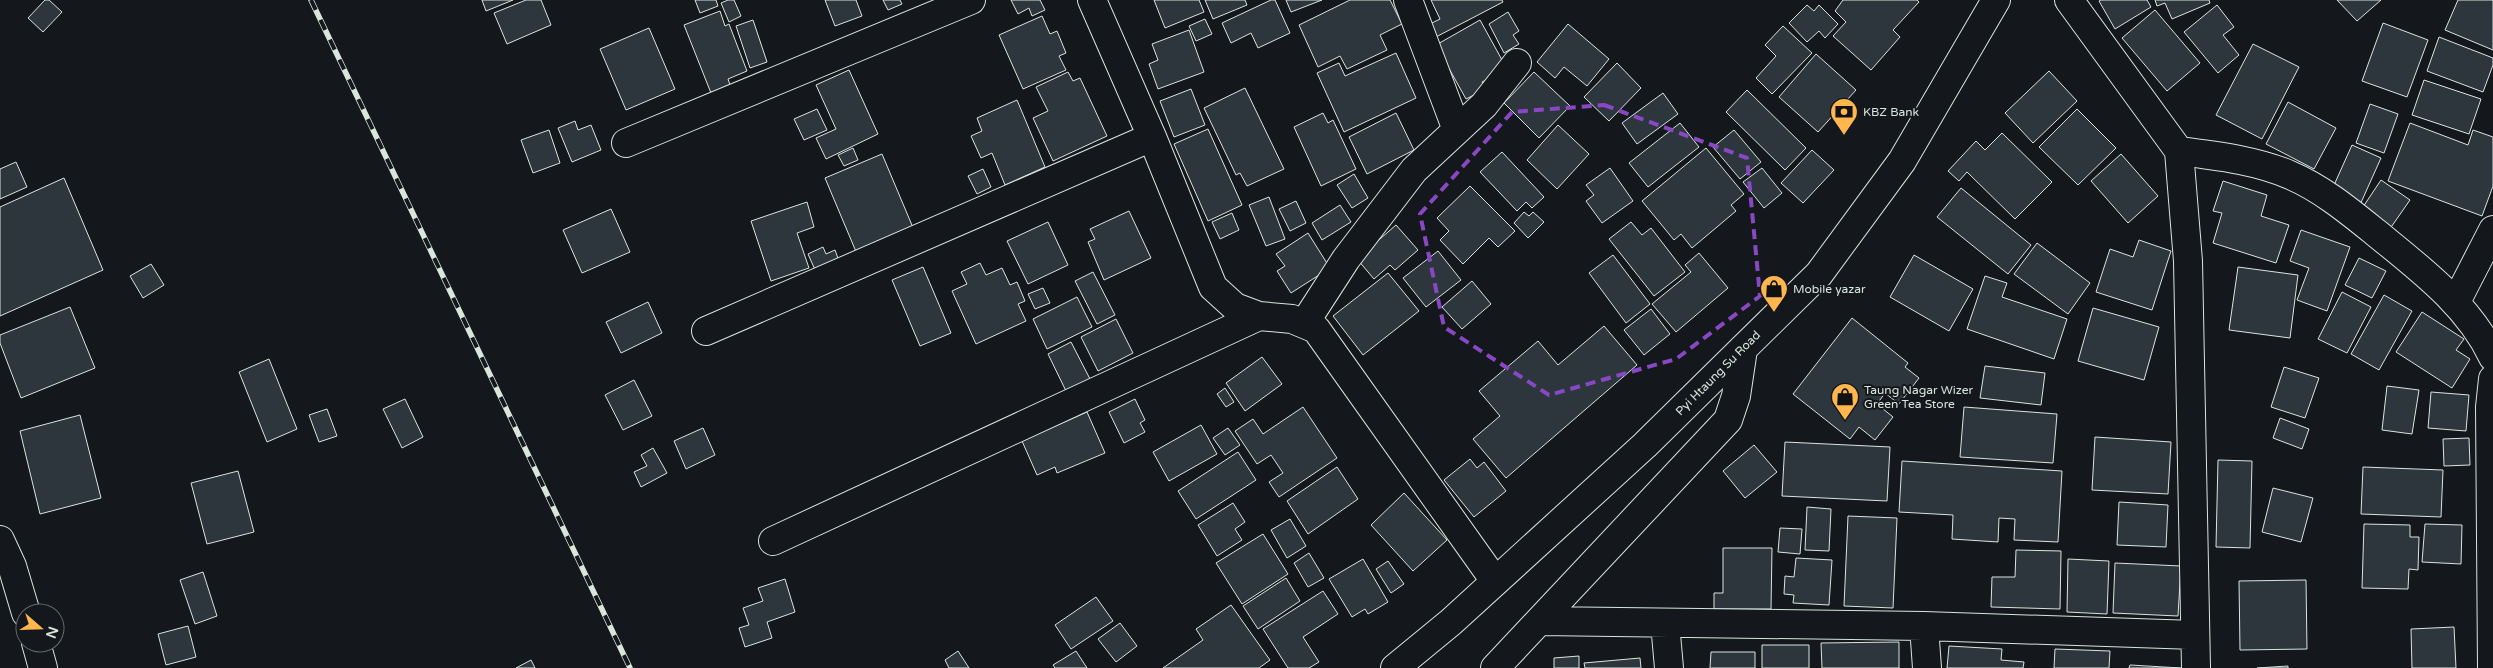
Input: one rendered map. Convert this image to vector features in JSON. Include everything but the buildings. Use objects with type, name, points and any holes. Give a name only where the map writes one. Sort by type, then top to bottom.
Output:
[{"type":"main road","points":[[626,142],[971,0]]},
{"type":"main road","points":[[1092,0],[1152,137],[1213,287],[1236,307],[1259,316],[1292,319],[1316,329],[1495,580]]},
{"type":"main road","points":[[1408,0],[1457,130]]},
{"type":"main road","name":"Pyi Htaung Su Road","points":[[1395,668],[1451,622],[1645,445],[1819,274],[1902,161],[1996,0]]},
{"type":"main road","points":[[2069,0],[2179,151],[2188,262],[2196,668]]},
{"type":"main road","points":[[1304,324],[1346,259],[1414,170],[1484,105],[1517,63]]},
{"type":"main road","points":[[706,331],[1152,137]]},
{"type":"main road","points":[[2179,151],[2238,158],[2291,175],[2344,207],[2419,267],[2456,302],[2486,342],[2493,357]]},
{"type":"main road","points":[[2456,302],[2493,230]]},
{"type":"main road","points":[[773,541],[1259,316]]},
{"type":"main road","points":[[1496,668],[1728,420],[1736,396],[1743,349]]},
{"type":"main road","points":[[2492,668],[2490,407],[2493,379]]},
{"type":"main road","points":[[0,540],[12,566],[23,603]]},
{"type":"main road","points":[[1540,621],[1924,626],[2195,635]]},
{"type":"main road","points":[[1665,623],[1669,668]]},
{"type":"main road","points":[[1924,626],[1927,668]]},
{"type":"main road","points":[[39,653],[43,668]]},
{"type":"highlighted area","points":[[1604,105],[1747,158],[1760,296],[1676,359],[1549,395],[1444,327],[1420,214],[1512,112]]},
{"type":"railway","points":[[311,0],[630,668]]},
{"type":"place","name":"KBZ Bank","points":[[1844,136]]},
{"type":"place","name":"Mobile yazar","points":[[1774,313]]},
{"type":"place","name":"Taung Nagar Wizer Green Tea Store","points":[[1845,421]]}]
